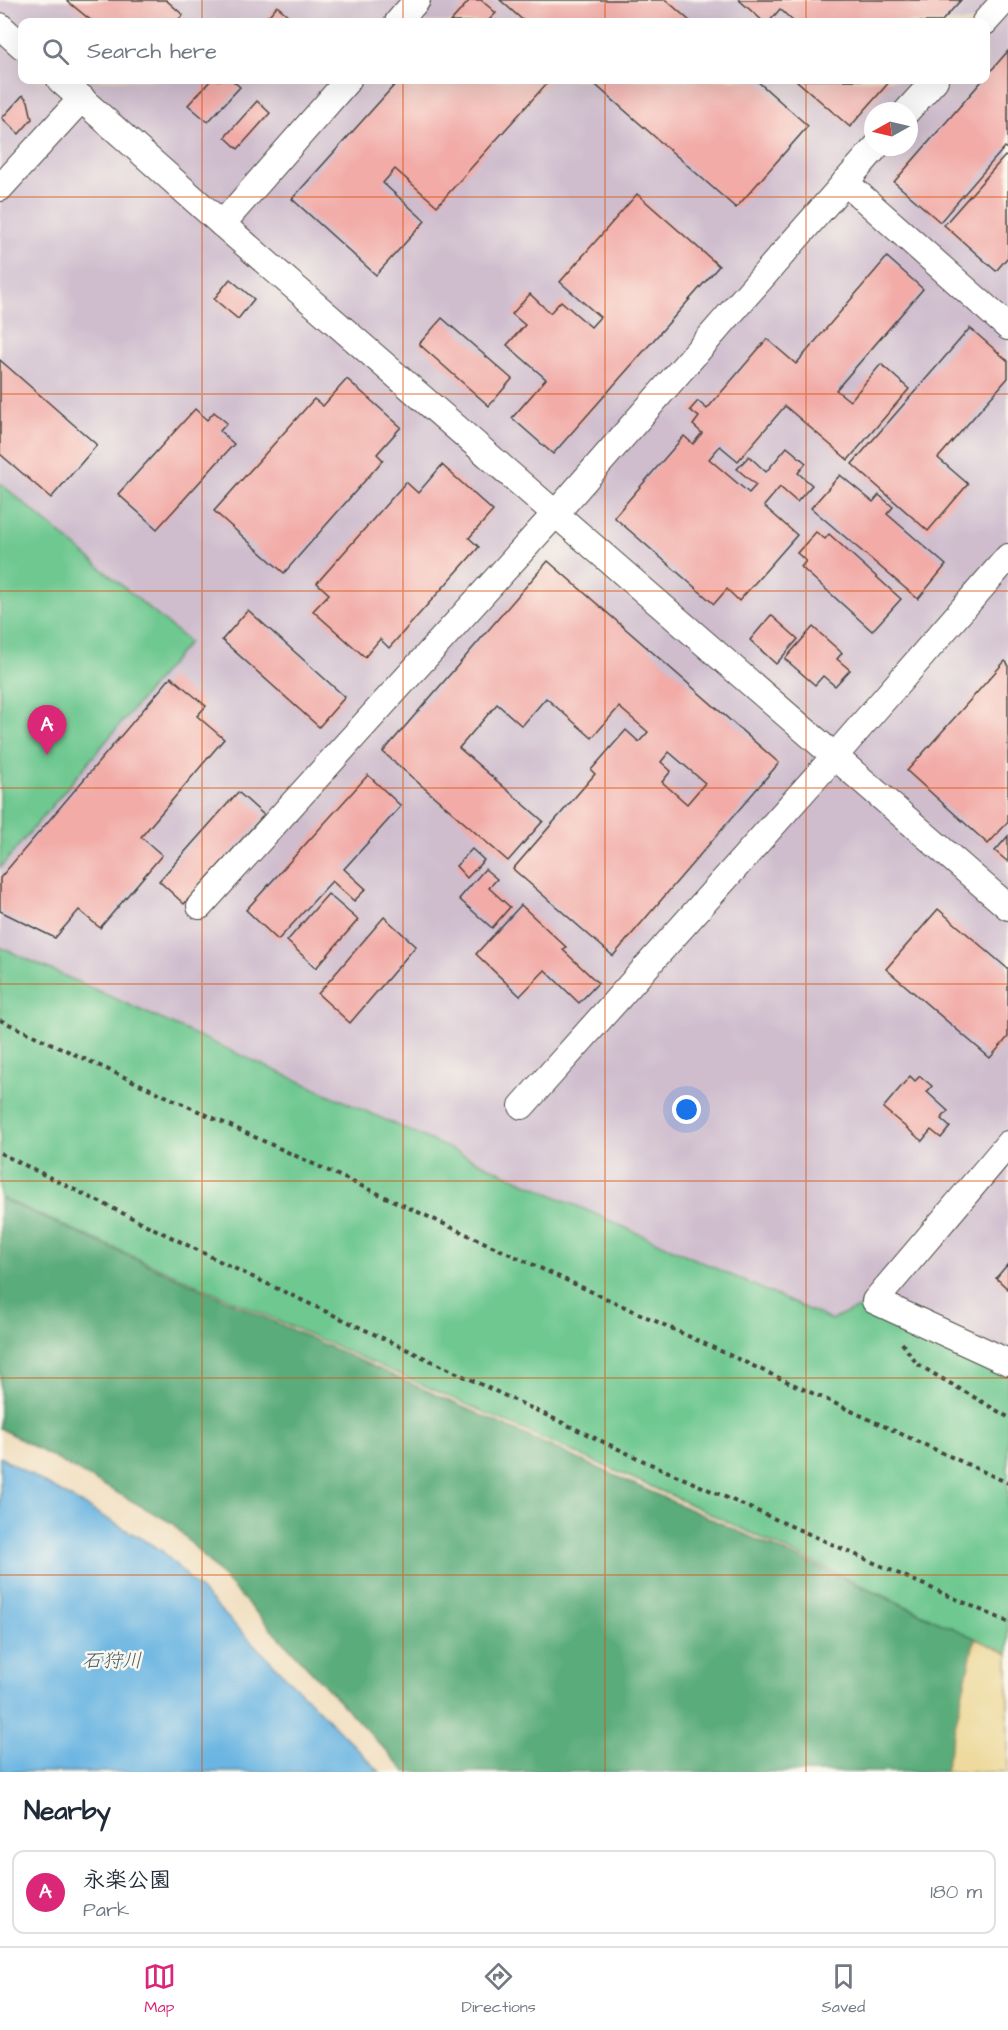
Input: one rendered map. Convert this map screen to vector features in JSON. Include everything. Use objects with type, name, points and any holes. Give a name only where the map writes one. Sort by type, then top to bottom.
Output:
[{"type":"street","points":[[401,18],[417,0]]},
{"type":"street","points":[[989,18],[1005,0]]},
{"type":"street","points":[[0,26],[18,42]]},
{"type":"street","points":[[65,84],[833,758],[1008,907]]},
{"type":"street","points":[[222,224],[344,84]]},
{"type":"street","points":[[915,102],[931,84]]},
{"type":"street","points":[[0,188],[82,99]]},
{"type":"street","points":[[200,906],[556,513],[868,156]]},
{"type":"street","points":[[845,182],[1008,327]]},
{"type":"street","points":[[522,1106],[833,758],[1008,557]]},
{"type":"street","points":[[1008,1144],[875,1301],[1008,1362]]},
{"type":"path","points":[[0,1020],[1008,1483]]},
{"type":"path","points":[[0,1153],[242,1272],[646,1462],[1008,1622]]},
{"type":"path","points":[[893,1309],[902,1345],[917,1364],[1008,1417]]},
{"type":"shaded area","points":[[0,0],[1008,0],[1008,1362],[875,1301],[832,1320],[0,947],[0,868],[189,642],[0,483]]},
{"type":"green space","points":[[0,483],[189,642],[0,868]]},
{"type":"green space","points":[[0,947],[831,1320],[875,1301],[1008,1362],[1008,1654],[672,1496],[0,1197]]},
{"type":"green space","points":[[0,1198],[975,1638],[945,1772],[406,1772],[172,1523],[0,1428]]},
{"type":"sand","points":[[975,1638],[1008,1654],[1008,1772],[945,1772]]},
{"type":"water","name":"石狩川","points":[[0,1457],[161,1550],[380,1772],[0,1772]]},
{"type":"building","points":[[66,0],[166,0],[183,15],[180,18],[88,18]]},
{"type":"building","points":[[470,0],[481,0],[496,13],[491,18],[454,18]]},
{"type":"building","points":[[500,0],[666,0],[686,18],[520,18]]},
{"type":"building","points":[[739,0],[961,0],[945,18],[790,18],[780,9],[772,18],[759,18]]},
{"type":"building","points":[[277,6],[291,18],[266,18]]},
{"type":"building","points":[[1008,51],[1008,149],[1005,147],[940,222],[894,182],[979,84],[990,84],[990,72]]},
{"type":"building","points":[[207,84],[237,84],[240,87],[208,122],[188,105]]},
{"type":"building","points":[[395,84],[546,84],[437,206],[395,169],[383,183],[425,221],[376,275],[292,199]]},
{"type":"building","points":[[595,84],[761,84],[808,126],[736,208]]},
{"type":"building","points":[[801,84],[888,84],[872,102],[864,102],[864,111],[850,127]]},
{"type":"building","points":[[23,95],[28,101],[32,119],[19,134],[2,118]]},
{"type":"building","points":[[257,101],[270,113],[238,149],[225,137]]},
{"type":"building","points":[[1005,156],[1008,158],[1008,257],[996,271],[944,225]]},
{"type":"building","points":[[637,194],[719,266],[553,454],[512,418],[546,379],[507,345],[525,325],[512,314],[530,294],[550,313],[561,301],[591,327],[600,317],[560,282]]},
{"type":"building","points":[[887,257],[923,289],[836,390],[850,401],[881,364],[909,389],[848,460],[785,406],[738,461],[720,446],[709,459],[749,493],[756,485],[737,469],[749,456],[766,472],[787,447],[806,463],[798,473],[812,485],[797,502],[780,487],[764,506],[797,535],[739,601],[727,589],[714,604],[614,517],[684,436],[693,444],[702,433],[693,425],[699,417],[690,410],[698,401],[707,409],[767,339],[796,364]]},
{"type":"building","points":[[230,279],[254,299],[238,319],[214,299]]},
{"type":"building","points":[[442,318],[512,379],[489,406],[419,344]]},
{"type":"building","points":[[970,328],[1008,361],[1008,378],[938,458],[968,484],[928,531],[852,464]]},
{"type":"building","points":[[0,360],[97,445],[51,498],[0,454]]},
{"type":"building","points":[[347,379],[401,427],[377,454],[383,460],[284,573],[214,511],[314,399],[323,406]]},
{"type":"building","points":[[195,409],[207,420],[214,412],[227,423],[220,431],[234,444],[157,529],[118,494]]},
{"type":"building","points":[[442,465],[493,511],[469,538],[479,547],[389,648],[380,639],[365,657],[313,611],[329,594],[317,583],[406,482],[418,493]]},
{"type":"building","points":[[840,475],[873,502],[879,495],[893,507],[887,514],[946,565],[918,599],[811,508]]},
{"type":"building","points":[[816,532],[825,539],[829,534],[901,599],[872,631],[801,567],[806,561],[797,553]]},
{"type":"building","points":[[548,561],[779,763],[613,956],[513,869],[595,774],[591,770],[626,730],[639,742],[648,732],[619,707],[592,738],[546,698],[522,726],[497,704],[459,748],[543,821],[508,861],[383,752]],"holes":[[[669,752],[705,783],[687,804],[662,782],[671,771],[661,762]]]},
{"type":"building","points":[[248,610],[345,697],[319,727],[222,640]]},
{"type":"building","points":[[771,615],[798,639],[776,664],[750,640]]},
{"type":"building","points":[[813,627],[842,653],[837,659],[850,670],[835,686],[823,676],[815,685],[785,659]]},
{"type":"building","points":[[1005,661],[1008,664],[1008,822],[988,844],[907,771]]},
{"type":"building","points":[[171,677],[206,706],[197,716],[224,739],[141,837],[162,855],[100,928],[79,910],[55,938],[0,911],[0,878]]},
{"type":"building","points":[[368,775],[401,806],[344,869],[366,889],[354,901],[332,881],[278,940],[246,910]]},
{"type":"building","points":[[238,792],[264,815],[184,904],[159,881]]},
{"type":"building","points":[[1008,836],[1008,862],[995,851]]},
{"type":"building","points":[[472,849],[484,860],[467,878],[456,866]]},
{"type":"building","points":[[485,869],[497,879],[489,888],[510,907],[492,928],[459,899]]},
{"type":"building","points":[[328,894],[358,920],[316,968],[287,941]]},
{"type":"building","points":[[521,905],[566,947],[563,950],[598,983],[579,1003],[545,970],[520,996],[476,954]]},
{"type":"building","points":[[938,909],[1008,969],[1008,1037],[990,1058],[886,969]]},
{"type":"building","points":[[384,917],[416,946],[350,1023],[318,994]]},
{"type":"building","points":[[910,1076],[915,1081],[920,1076],[932,1086],[927,1092],[948,1111],[941,1119],[950,1127],[941,1138],[931,1130],[922,1141],[883,1108]]},
{"type":"building","points":[[1008,1264],[1008,1289],[996,1278]]},
{"type":"place","name":"永楽公園","points":[[47,755]]}]
